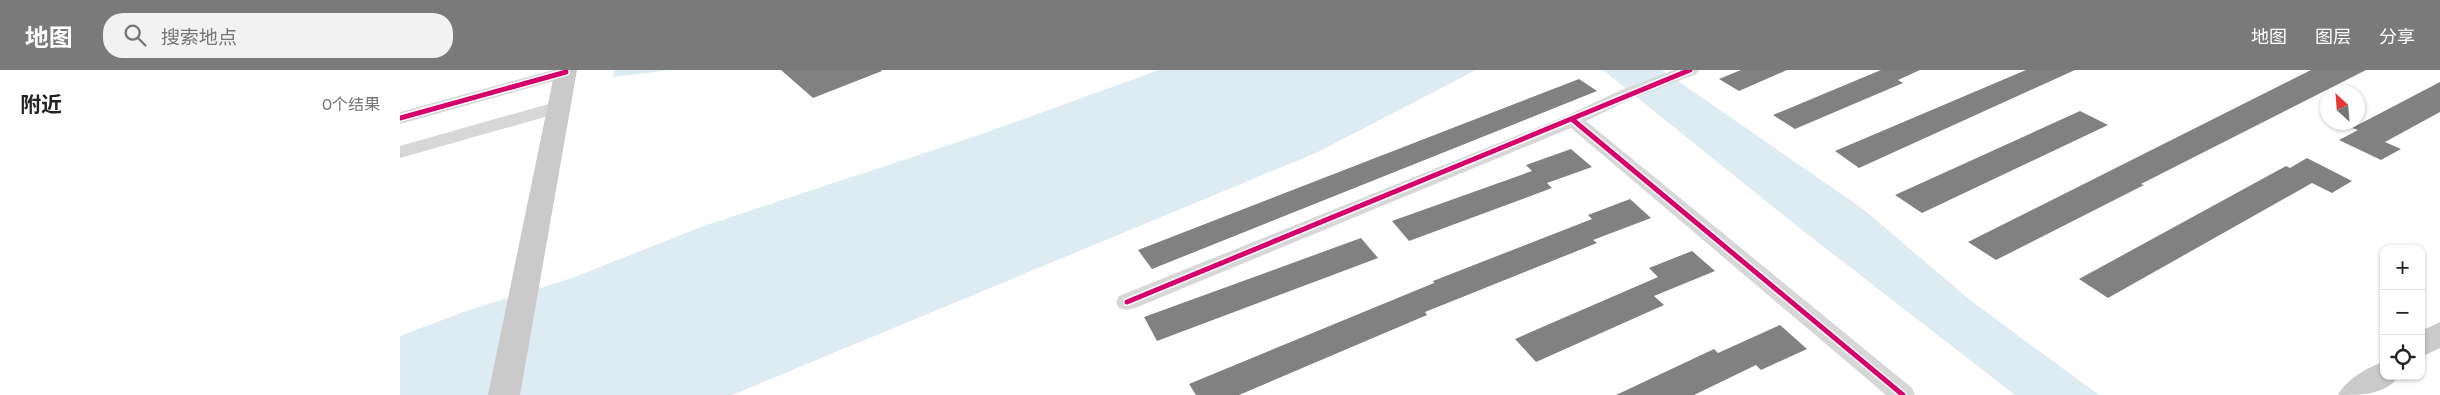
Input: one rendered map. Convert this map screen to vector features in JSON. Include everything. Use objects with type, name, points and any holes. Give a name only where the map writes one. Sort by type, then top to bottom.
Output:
[{"type":"main road","points":[[504,395],[566,71]]},
{"type":"main road","points":[[2425,343],[2440,333]]},
{"type":"main road","points":[[2354,395],[2380,377]]},
{"type":"street","points":[[400,118],[566,71]]},
{"type":"street","points":[[1127,302],[1573,120],[1625,95],[1684,72]]},
{"type":"street","points":[[400,152],[559,107]]},
{"type":"street","points":[[1573,120],[1903,395]]},
{"type":"shaded area","points":[[614,70],[671,70],[613,77]]},
{"type":"shaded area","points":[[1159,70],[1476,70],[1318,152],[732,395],[400,395],[400,336],[466,311],[572,278],[701,227],[979,135]]},
{"type":"shaded area","points":[[1603,70],[1662,70],[1863,209],[1970,300],[2099,395],[2015,395],[1793,223]]},
{"type":"building","points":[[781,70],[881,70],[882,71],[813,98]]},
{"type":"building","points":[[1741,70],[1787,70],[1739,91],[1719,79]]},
{"type":"building","points":[[1881,70],[1920,70],[1898,80],[1903,83],[1795,129],[1773,115]]},
{"type":"building","points":[[2026,70],[2075,70],[1859,168],[1835,151]]},
{"type":"building","points":[[2311,70],[2366,70],[2336,85],[2320,85],[2320,93],[1996,260],[1968,242]]},
{"type":"building","points":[[1579,79],[1597,91],[1152,269],[1138,250]]},
{"type":"building","points":[[2440,82],[2440,112],[2385,142],[2401,149],[2381,160],[2339,140],[2358,130],[2365,130],[2365,121]]},
{"type":"building","points":[[2080,111],[2108,125],[1922,213],[1895,195]]},
{"type":"building","points":[[1571,149],[1592,167],[1547,183],[1552,188],[1409,241],[1392,221],[1532,171],[1526,165]]},
{"type":"building","points":[[2307,158],[2352,181],[2332,193],[2312,183],[2108,298],[2079,279],[2286,166],[2290,168]]},
{"type":"building","points":[[1630,199],[1651,218],[1593,240],[1597,243],[1425,312],[1427,315],[1239,395],[1196,395],[1189,384],[1434,283],[1433,281],[1592,219],[1588,215]]},
{"type":"building","points":[[1361,238],[1378,258],[1157,341],[1144,317]]},
{"type":"building","points":[[1692,251],[1715,271],[1654,296],[1664,305],[1536,362],[1515,339],[1658,277],[1649,268]]},
{"type":"building","points":[[1780,325],[1807,349],[1761,370],[1756,365],[1694,395],[1616,395],[1714,349],[1718,353]]},
{"type":"cycle path","points":[[1127,302],[1573,120],[1625,95],[1690,70]]},
{"type":"cycle path","points":[[400,118],[566,72]]},
{"type":"cycle path","points":[[1573,120],[1903,395]]}]
